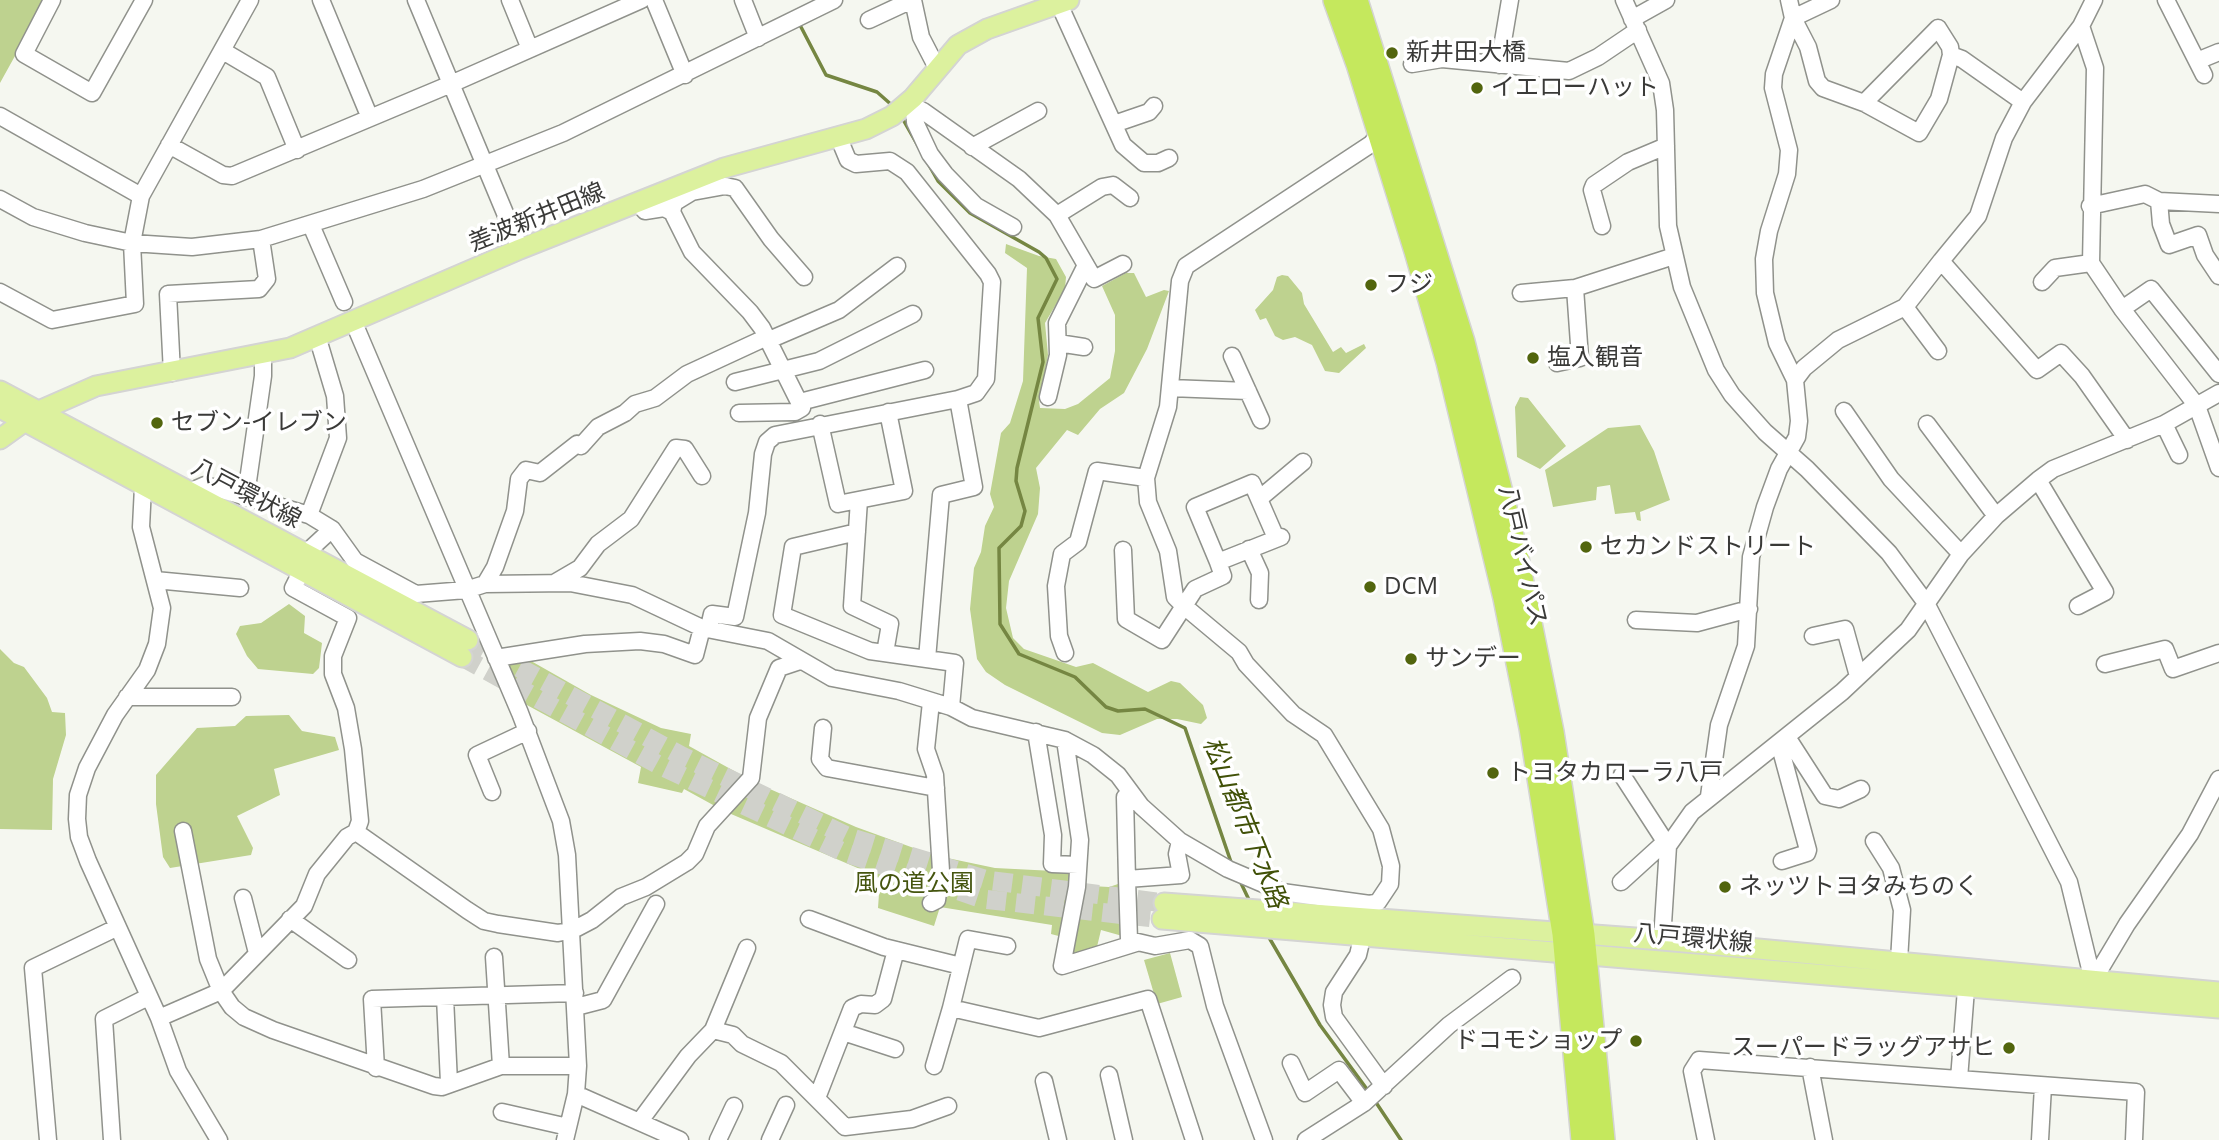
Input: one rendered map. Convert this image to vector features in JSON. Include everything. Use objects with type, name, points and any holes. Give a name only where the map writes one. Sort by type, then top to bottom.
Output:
[{"type":"highway","name":"八戸バイパス","points":[[1335,0],[1381,135],[1448,362],[1485,506],[1575,944],[1583,1140]]},
{"type":"highway","name":"八戸バイパス","points":[[1356,0],[1463,342],[1509,522],[1552,732],[1575,944],[1603,1140]]},
{"type":"main road","name":"差波新井田線","points":[[0,439],[32,416],[96,386],[263,356],[318,339],[520,249],[638,203],[690,187],[754,158],[866,128],[910,106],[937,68],[958,45],[987,29],[1064,2]]},
{"type":"main road","name":"八戸環状線","points":[[0,391],[32,416],[143,487],[303,562],[465,649]]},
{"type":"main road","name":"八戸環状線","points":[[0,408],[32,416],[136,463],[303,562]]},
{"type":"main road","name":"八戸環状線","points":[[1163,911],[1367,920],[1966,989],[2219,1008]]},
{"type":"main road","name":"八戸環状線","points":[[1575,944],[1662,940],[2219,992]]},
{"type":"street","points":[[52,0],[24,54],[92,93],[144,0]]},
{"type":"street","points":[[0,292],[52,320],[135,304],[132,243],[141,196],[250,0]]},
{"type":"street","points":[[321,0],[370,118]]},
{"type":"street","points":[[416,0],[520,249]]},
{"type":"street","points":[[510,0],[530,49]]},
{"type":"street","points":[[169,145],[223,175],[232,176],[451,85],[640,0]]},
{"type":"street","points":[[654,0],[685,75]]},
{"type":"street","points":[[743,0],[758,38]]},
{"type":"street","points":[[0,199],[33,217],[85,233],[132,243],[192,247],[261,239],[423,189],[563,133],[834,0]]},
{"type":"street","points":[[869,20],[912,0],[921,37],[937,68]]},
{"type":"street","points":[[1499,65],[1510,0]]},
{"type":"street","points":[[1624,0],[1661,83],[1668,226],[1686,298],[1716,370],[1732,395],[1788,454],[1865,527],[1926,603],[2069,882],[2093,981]]},
{"type":"street","points":[[1412,64],[1442,59],[1569,71],[1598,57],[1666,0]]},
{"type":"street","points":[[1789,0],[1793,18],[1808,47],[1817,81],[1822,88],[1864,103],[1919,133],[1939,99],[1951,55],[1950,47],[1938,28],[1864,103]]},
{"type":"street","points":[[1709,796],[1719,725],[1746,646],[1751,557],[1765,507],[1797,437],[1799,421],[1795,380],[1777,343],[1765,292],[1764,259],[1769,231],[1787,174],[1789,150],[1786,130],[1773,89],[1793,18],[1830,0]]},
{"type":"street","points":[[1795,380],[1838,340],[1905,307],[1978,216],[2004,138],[2023,102],[2081,26],[2094,0]]},
{"type":"street","points":[[2166,0],[2201,68],[2219,52]]},
{"type":"street","points":[[1064,2],[1123,145],[1144,163],[1158,163],[1169,158]]},
{"type":"street","points":[[2081,26],[2095,68],[2090,206],[2091,263],[2122,309],[2197,407],[2219,468]]},
{"type":"street","points":[[223,51],[267,77],[297,150]]},
{"type":"street","points":[[1951,55],[1962,59],[2023,102]]},
{"type":"street","points":[[1384,1086],[1334,1017],[1332,1005],[1335,992],[1358,955],[1367,920],[1390,884],[1391,866],[1381,829],[1346,767],[1324,735],[1293,714],[1246,664],[1239,652],[1175,597],[1168,551],[1148,502],[1146,478],[1168,407],[1180,281],[1186,266],[1381,135],[1387,124],[1389,101]]},
{"type":"street","points":[[910,106],[923,111],[1019,179],[1057,215],[1094,279],[1123,264]]},
{"type":"street","points":[[910,106],[930,154],[945,174],[976,206],[1013,227]]},
{"type":"street","points":[[1114,124],[1149,111],[1154,106]]},
{"type":"street","points":[[972,147],[1038,111]]},
{"type":"street","points":[[0,116],[141,196]]},
{"type":"street","points":[[496,659],[585,644],[640,641],[664,644],[695,655],[712,614],[735,617],[757,513],[763,454],[767,442],[785,430],[958,399],[976,393],[986,379],[992,282],[907,172],[890,161],[856,164],[848,160],[838,136]]},
{"type":"street","points":[[1602,226],[1592,190],[1597,181],[1628,162],[1666,146]]},
{"type":"street","points":[[1057,215],[1102,187],[1112,185],[1130,198]]},
{"type":"street","points":[[672,212],[674,203],[690,187],[735,188],[771,239],[804,276]]},
{"type":"street","points":[[2090,206],[2145,194],[2159,201],[2219,204]]},
{"type":"street","points":[[2159,201],[2161,224],[2169,245],[2198,235],[2205,255],[2219,275]]},
{"type":"street","points":[[638,203],[645,211],[664,208],[672,212],[692,252],[750,312],[768,339],[802,408],[795,412],[740,413]]},
{"type":"street","points":[[311,225],[344,302]]},
{"type":"street","points":[[173,373],[168,294],[258,289],[267,279],[261,239]]},
{"type":"street","points":[[1521,293],[1575,288],[1674,256]]},
{"type":"street","points":[[1941,261],[2037,370],[2061,353],[2082,376],[2127,440]]},
{"type":"street","points":[[2042,282],[2055,268],[2091,263]]},
{"type":"street","points":[[1048,397],[1058,355],[1057,323],[1086,265]]},
{"type":"street","points":[[485,584],[499,556],[515,511],[519,480],[526,470],[540,473],[577,444],[581,446],[598,427],[625,413],[635,404],[655,398],[687,374],[839,310],[897,266]]},
{"type":"street","points":[[1557,363],[1580,358],[1575,288]]},
{"type":"street","points":[[2122,309],[2151,289],[2219,374]]},
{"type":"street","points":[[1905,307],[1938,351]]},
{"type":"street","points":[[735,383],[785,372],[836,354],[914,314]]},
{"type":"street","points":[[354,323],[528,731],[561,821],[568,855],[578,1066],[576,1094],[567,1133],[502,1112]]},
{"type":"street","points":[[309,515],[338,438],[335,396],[318,339]]},
{"type":"street","points":[[1058,343],[1084,347]]},
{"type":"street","points":[[246,495],[263,376],[263,356]]},
{"type":"street","points":[[1232,356],[1261,420]]},
{"type":"street","points":[[800,402],[925,370]]},
{"type":"street","points":[[1170,388],[1248,391]]},
{"type":"street","points":[[1621,882],[1667,844],[1692,812],[1709,796],[1783,740],[1908,630],[1961,554],[1996,516],[2038,480],[2053,469],[2164,424],[2219,393]]},
{"type":"street","points":[[927,659],[942,495],[974,487],[958,399]]},
{"type":"street","points":[[1844,411],[1891,479],[1961,554]]},
{"type":"street","points":[[820,424],[838,504],[904,491],[888,412]]},
{"type":"street","points":[[1927,424],[1996,516]]},
{"type":"street","points":[[2164,424],[2179,455]]},
{"type":"street","points":[[556,582],[580,568],[598,544],[631,519],[676,448],[685,449],[702,476]]},
{"type":"street","points":[[1259,499],[1303,462]]},
{"type":"street","points":[[1065,653],[1059,636],[1056,586],[1062,554],[1078,542],[1097,471],[1146,478]]},
{"type":"street","points":[[2038,480],[2105,592],[2077,606]]},
{"type":"street","points":[[1123,550],[1126,619],[1162,639],[1195,589],[1223,576],[1195,507],[1252,483],[1278,538],[1218,562]]},
{"type":"street","points":[[189,492],[205,485],[309,515],[332,529],[355,561],[415,594],[466,590],[485,584],[556,582],[632,595],[706,627],[768,641],[832,678],[899,691],[951,707],[972,718],[1065,740],[1093,755],[1118,775],[1141,806],[1180,841],[1228,869],[1282,892],[1367,920]]},
{"type":"street","points":[[143,487],[141,527],[162,608],[157,644],[147,670],[127,697],[87,768],[78,795],[76,820],[79,837],[116,928],[159,1018],[178,1070],[219,1140]]},
{"type":"street","points":[[859,500],[852,606],[890,624],[885,653]]},
{"type":"street","points":[[159,1018],[221,990],[310,899],[317,874],[332,853],[347,837],[356,832],[360,821],[346,708],[333,674],[333,656],[348,618],[293,588],[303,562],[332,529]]},
{"type":"street","points":[[857,532],[793,547],[782,615],[870,651],[955,663],[951,707]]},
{"type":"street","points":[[1249,549],[1260,573],[1259,600]]},
{"type":"street","points":[[155,579],[240,588]]},
{"type":"street","points":[[1636,620],[1697,623],[1749,609]]},
{"type":"street","points":[[1813,636],[1845,629],[1858,676]]},
{"type":"street","points":[[2105,664],[2165,649],[2173,669],[2219,653]]},
{"type":"street","points":[[356,832],[484,921],[558,933],[573,930],[592,920],[621,897],[646,887],[695,854],[707,826],[751,778],[758,718],[779,668],[800,661]]},
{"type":"street","points":[[127,697],[232,697]]},
{"type":"street","points":[[931,702],[926,749],[936,788],[941,871],[937,900],[931,903]]},
{"type":"street","points":[[823,728],[820,759],[827,768],[936,788]]},
{"type":"street","points":[[492,792],[477,755],[528,731]]},
{"type":"street","points":[[1036,732],[1053,835],[1052,864],[1078,865]]},
{"type":"street","points":[[1065,740],[1080,840],[1077,887],[1062,966],[1136,943]]},
{"type":"street","points":[[1783,740],[1825,796],[1839,799],[1861,789]]},
{"type":"street","points":[[1782,861],[1807,853],[1808,850],[1783,740]]},
{"type":"street","points":[[1622,775],[1667,844],[1662,940]]},
{"type":"street","points":[[2093,981],[2127,924],[2190,834],[2219,779]]},
{"type":"street","points":[[1125,797],[1129,940],[1155,946],[1190,940],[1200,946],[1215,1006],[1264,1140]]},
{"type":"street","points":[[183,831],[208,958],[221,990],[232,1007],[244,1017],[376,1068],[434,1087],[501,1066],[578,1066]]},
{"type":"street","points":[[1127,879],[1181,875],[1177,854],[1180,841]]},
{"type":"street","points":[[1874,841],[1891,868],[1902,910],[1899,961]]},
{"type":"street","points":[[243,898],[257,953]]},
{"type":"street","points":[[376,1068],[372,999],[496,995],[603,1000],[656,904]]},
{"type":"street","points":[[290,919],[348,960]]},
{"type":"street","points":[[809,919],[896,950],[961,967]]},
{"type":"street","points":[[48,1140],[33,968],[116,928]]},
{"type":"street","points":[[934,1066],[968,939],[1007,946]]},
{"type":"street","points":[[640,1121],[688,1056],[713,1030],[747,948]]},
{"type":"street","points":[[817,1098],[852,1008],[861,1004],[875,1005],[883,999],[896,950]]},
{"type":"street","points":[[495,957],[501,1066]]},
{"type":"street","points":[[1306,1140],[1364,1103],[1449,1025],[1512,978]]},
{"type":"street","points":[[1959,1079],[1966,989]]},
{"type":"street","points":[[444,996],[449,1083]]},
{"type":"street","points":[[112,1140],[104,1019],[148,997]]},
{"type":"street","points":[[951,1008],[1039,1028],[1148,999],[1195,1140]]},
{"type":"street","points":[[713,1030],[733,1035],[742,1044],[781,1063],[845,1127],[912,1119],[948,1106]]},
{"type":"street","points":[[843,1032],[895,1049]]},
{"type":"street","points":[[1706,1140],[1692,1071],[1699,1059],[2136,1093],[2134,1140]]},
{"type":"street","points":[[1291,1063],[1305,1093],[1339,1070],[1364,1103]]},
{"type":"street","points":[[1810,1067],[1824,1140]]},
{"type":"street","points":[[1109,1075],[1124,1140]]},
{"type":"street","points":[[1044,1081],[1058,1140]]},
{"type":"street","points":[[2040,1140],[2043,1086]]},
{"type":"street","points":[[576,1094],[680,1140]]},
{"type":"street","points":[[770,1140],[786,1105]]},
{"type":"street","points":[[718,1140],[734,1106]]},
{"type":"green space","points":[[0,0],[46,0],[0,83]]},
{"type":"green space","points":[[1006,244],[1056,259],[1066,277],[1065,289],[1045,323],[1048,355],[1040,408],[1065,409],[1078,404],[1110,378],[1115,351],[1115,315],[1102,286],[1126,273],[1134,273],[1146,297],[1164,290],[1169,291],[1147,349],[1124,393],[1100,409],[1078,435],[1067,430],[1036,468],[1040,488],[1038,514],[1009,581],[1006,608],[1013,638],[1024,649],[1076,667],[1093,663],[1148,692],[1171,681],[1180,683],[1203,705],[1207,718],[1201,724],[1177,719],[1157,719],[1120,735],[1102,733],[1005,685],[986,672],[977,659],[970,609],[974,568],[981,552],[985,526],[994,507],[990,494],[1001,433],[1010,423],[1023,381],[1027,268],[1005,253]]},
{"type":"green space","points":[[1288,276],[1302,293],[1304,304],[1333,352],[1341,347],[1346,353],[1364,344],[1366,348],[1339,373],[1325,371],[1312,345],[1295,337],[1283,340],[1275,336],[1266,318],[1260,320],[1255,310],[1273,290],[1277,277]]},
{"type":"green space","points":[[1520,397],[1528,398],[1566,446],[1540,469],[1517,457],[1515,407]]},
{"type":"green space","points":[[1640,425],[1654,451],[1670,500],[1640,512],[1641,521],[1637,520],[1635,512],[1615,514],[1610,485],[1597,487],[1596,500],[1553,507],[1545,470],[1608,428]]},
{"type":"green space","points":[[289,604],[305,616],[304,633],[322,643],[319,668],[313,674],[258,669],[247,656],[236,634],[240,626],[261,623]]},
{"type":"green space","points":[[0,649],[14,663],[24,667],[47,698],[52,712],[65,713],[66,735],[53,779],[52,830],[0,829]]},
{"type":"green space","name":"風の道公園","points":[[524,657],[591,695],[661,728],[691,734],[689,746],[754,782],[856,827],[933,855],[995,868],[1074,872],[1074,885],[1109,887],[1124,882],[1126,937],[1101,930],[1096,951],[1077,958],[1069,953],[1070,939],[1051,934],[1052,925],[940,907],[934,926],[878,908],[880,879],[874,875],[724,811],[684,789],[682,793],[638,783],[641,767],[525,704],[507,664]]},
{"type":"green space","points":[[289,715],[302,731],[335,737],[339,750],[274,769],[280,795],[237,816],[253,848],[251,855],[170,868],[163,857],[156,804],[156,775],[197,728],[235,726],[246,716]]},
{"type":"green space","points":[[1170,953],[1182,997],[1157,1004],[1144,960]]},
{"type":"waterway","name":"松山都市下水路","points":[[801,27],[826,75],[877,92],[894,107]]},
{"type":"waterway","name":"松山都市下水路","points":[[901,116],[938,181],[970,213],[1039,252],[1046,258],[1057,279],[1038,318],[1043,362],[1017,468],[1016,481],[1025,511],[1021,526],[999,548],[1000,624],[1019,654],[1075,677],[1106,707],[1118,711],[1145,709],[1185,728],[1232,865]]},
{"type":"waterway","name":"松山都市下水路","points":[[1240,881],[1250,902]]},
{"type":"waterway","name":"松山都市下水路","points":[[1267,934],[1320,1025],[1369,1092]]},
{"type":"waterway","name":"松山都市下水路","points":[[1375,1101],[1401,1140]]},
{"type":"tunnel","points":[[468,640],[682,756],[849,837],[987,880],[1164,903]]},
{"type":"tunnel","points":[[462,657],[657,764],[843,852],[983,899],[1162,919]]},
{"type":"place","name":"新井田大橋","points":[[1392,53]]},
{"type":"place","name":"イエローハット","points":[[1477,88]]},
{"type":"place","name":"フジ","points":[[1371,285]]},
{"type":"place","name":"塩入観音","points":[[1533,358]]},
{"type":"place","name":"セブン-イレブン","points":[[157,423]]},
{"type":"place","name":"セカンドストリート","points":[[1586,547]]},
{"type":"place","name":"DCM","points":[[1370,587]]},
{"type":"place","name":"サンデー","points":[[1411,659]]},
{"type":"place","name":"トヨタカローラ八戸","points":[[1493,773]]},
{"type":"place","name":"ネッツトヨタみちのく","points":[[1725,887]]},
{"type":"place","name":"ドコモショップ","points":[[1636,1041]]},
{"type":"place","name":"スーパードラッグアサヒ","points":[[2009,1048]]}]
